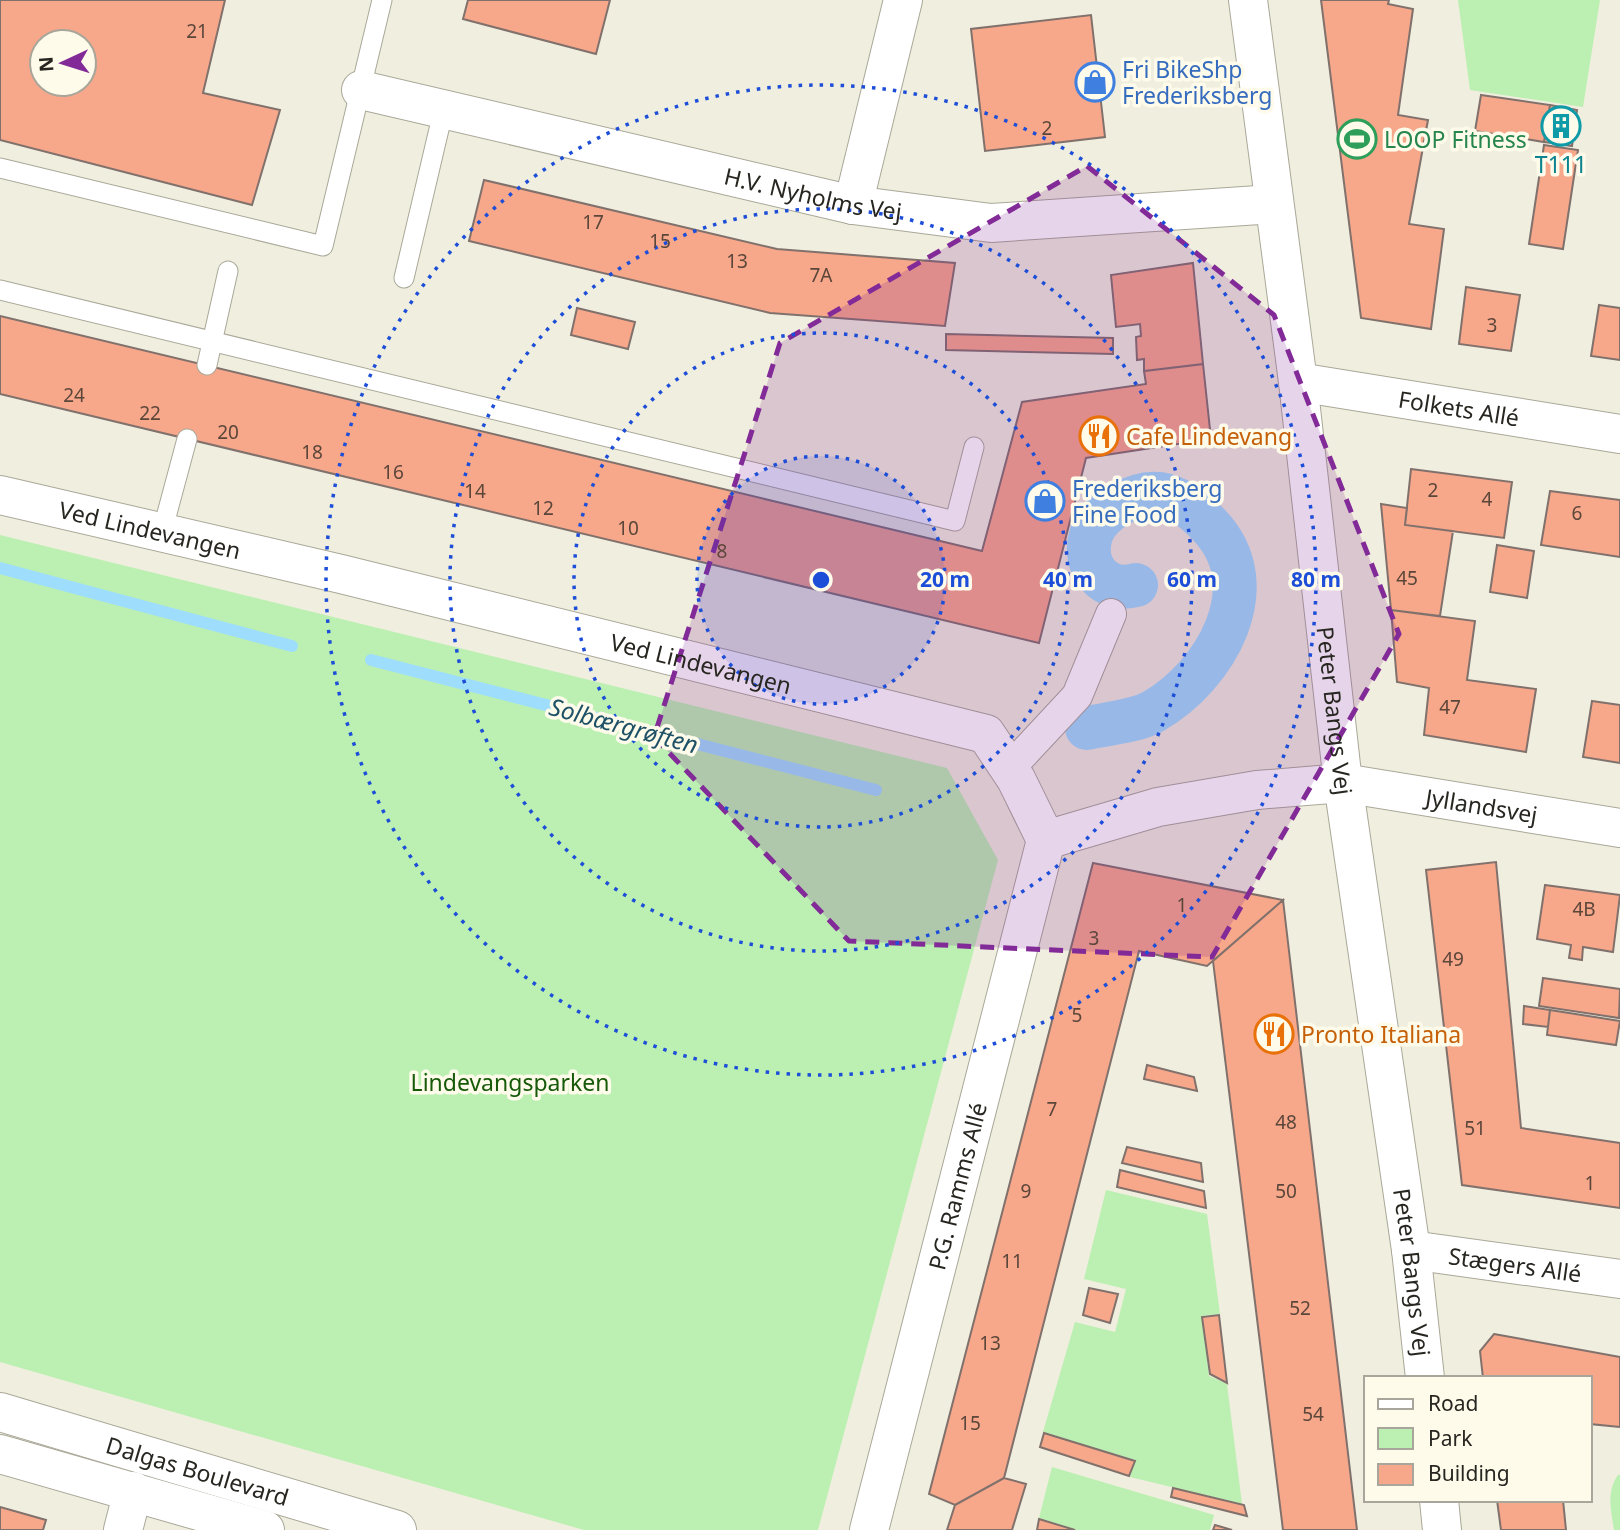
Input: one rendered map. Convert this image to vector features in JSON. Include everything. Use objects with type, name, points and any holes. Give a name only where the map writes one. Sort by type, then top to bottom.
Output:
[{"type":"street","points":[[853,205],[903,0]]},
{"type":"street","name":"Peter Bangs Vej","points":[[1248,0],[1298,382],[1343,783],[1411,1250],[1425,1376]]},
{"type":"street","name":"H.V. Nyholms Vej","points":[[361,90],[853,205],[990,223],[1274,204]]},
{"type":"street","name":"Folkets Allé","points":[[1298,382],[1620,434]]},
{"type":"street","name":"Ved Lindevangen","points":[[0,495],[341,574],[986,734],[1009,769],[1046,841]]},
{"type":"street","points":[[1009,769],[1077,696],[1111,614]]},
{"type":"street","points":[[1046,841],[1158,807],[1257,790],[1343,783]]},
{"type":"street","name":"Jyllandsvej","points":[[1343,783],[1620,828]]},
{"type":"street","name":"P.G. Ramms Allé","points":[[869,1530],[1046,841]]},
{"type":"street","name":"Stægers Allé","points":[[1411,1250],[1620,1279]]},
{"type":"street","name":"Dalgas Boulevard","points":[[0,1412],[397,1530]]},
{"type":"street","points":[[122,1530],[140,1453]]},
{"type":"street","name":"Dalgas Boulevard","points":[[0,1454],[265,1530]]},
{"type":"street","points":[[1439,1502],[1442,1530]]},
{"type":"lane","points":[[0,168],[323,246],[382,0]]},
{"type":"lane","points":[[404,278],[444,108]]},
{"type":"lane","points":[[207,365],[228,271]]},
{"type":"lane","points":[[0,290],[955,521],[974,447]]},
{"type":"lane","points":[[162,532],[187,439]]},
{"type":"highlighted area","points":[[1087,166],[1274,315],[1399,634],[1212,957],[849,941],[654,737],[780,343]]},
{"type":"green space","points":[[1458,0],[1600,0],[1583,107],[1470,90]]},
{"type":"green space","name":"Lindevangsparken","points":[[0,535],[947,768],[998,860],[818,1530],[584,1530],[0,1362]]},
{"type":"green space","points":[[1106,1190],[1207,1214],[1220,1314],[1202,1316],[1209,1376],[1227,1384],[1242,1504],[1130,1477],[1135,1460],[1043,1432],[1075,1322],[1115,1332],[1126,1289],[1084,1279]]},
{"type":"green space","points":[[1052,1467],[1214,1515],[1210,1530],[1077,1530],[1039,1518]]},
{"type":"green space","points":[[1618,1475],[1620,1530],[1614,1530],[1611,1495]]},
{"type":"building","points":[[0,0],[225,0],[203,93],[280,110],[252,205],[0,140]]},
{"type":"building","points":[[468,0],[610,0],[596,54],[463,19]]},
{"type":"building","points":[[1321,0],[1389,0],[1388,4],[1413,9],[1398,115],[1428,120],[1409,224],[1444,229],[1431,329],[1361,318]]},
{"type":"building","points":[[1091,15],[1105,137],[985,151],[971,29]]},
{"type":"building","points":[[1481,95],[1550,105],[1544,142],[1475,131]]},
{"type":"building","name":"T111","points":[[1550,105],[1577,110],[1572,146],[1544,142]]},
{"type":"building","points":[[1544,145],[1578,150],[1563,249],[1529,244]]},
{"type":"building","points":[[484,180],[777,249],[955,263],[945,326],[770,313],[469,241]]},
{"type":"building","points":[[1193,263],[1203,364],[1144,371],[1144,359],[1137,360],[1136,337],[1141,336],[1140,324],[1116,327],[1111,275]]},
{"type":"building","points":[[1466,287],[1520,295],[1511,351],[1459,344]]},
{"type":"building","points":[[1599,305],[1620,308],[1620,360],[1591,356]]},
{"type":"building","points":[[577,308],[635,322],[628,349],[571,335]]},
{"type":"building","points":[[0,316],[982,551],[1022,402],[1146,384],[1144,371],[1203,364],[1211,439],[1086,458],[1039,643],[0,394]]},
{"type":"building","points":[[946,334],[1113,338],[1113,354],[946,350]]},
{"type":"building","points":[[1411,469],[1512,482],[1504,538],[1405,525]]},
{"type":"building","points":[[1550,491],[1620,500],[1620,557],[1541,545]]},
{"type":"building","points":[[1381,504],[1407,508],[1405,525],[1453,531],[1440,616],[1391,610]]},
{"type":"building","points":[[1497,545],[1534,551],[1527,598],[1490,592]]},
{"type":"building","points":[[1391,610],[1475,621],[1467,680],[1536,689],[1526,752],[1424,735],[1429,688],[1397,682]]},
{"type":"building","points":[[1592,701],[1620,705],[1620,763],[1583,757]]},
{"type":"building","points":[[1496,862],[1521,1128],[1620,1143],[1620,1208],[1462,1185],[1426,870]]},
{"type":"building","points":[[1093,863],[1283,900],[1207,966],[1139,951],[1004,1478],[955,1505],[929,1494]]},
{"type":"building","points":[[1545,885],[1620,895],[1613,952],[1583,947],[1582,960],[1569,958],[1571,945],[1537,939]]},
{"type":"building","points":[[1283,900],[1357,1530],[1283,1530],[1213,961]]},
{"type":"building","points":[[1543,978],[1620,989],[1619,1018],[1539,1006]]},
{"type":"building","points":[[1524,1006],[1550,1010],[1548,1027],[1523,1024]]},
{"type":"building","points":[[1550,1010],[1620,1021],[1616,1045],[1547,1035]]},
{"type":"building","points":[[1147,1065],[1194,1077],[1197,1091],[1144,1079]]},
{"type":"building","points":[[1127,1147],[1201,1163],[1203,1182],[1122,1163]]},
{"type":"building","points":[[1120,1170],[1204,1191],[1206,1208],[1117,1187]]},
{"type":"building","points":[[1089,1288],[1118,1294],[1110,1323],[1083,1315]]},
{"type":"building","points":[[1219,1315],[1227,1383],[1210,1374],[1202,1317]]},
{"type":"building","points":[[1494,1334],[1620,1357],[1620,1427],[1592,1424],[1592,1376],[1483,1376],[1480,1351]]},
{"type":"building","points":[[1044,1433],[1135,1461],[1129,1476],[1040,1447]]},
{"type":"building","points":[[1004,1478],[1026,1484],[1012,1530],[947,1530],[955,1505]]},
{"type":"building","points":[[1173,1488],[1244,1505],[1247,1516],[1171,1497]]},
{"type":"building","points":[[1497,1502],[1563,1502],[1566,1530],[1501,1530]]},
{"type":"building","points":[[0,1507],[46,1520],[43,1530],[0,1530]]},
{"type":"building","points":[[1039,1519],[1075,1530],[1037,1530]]},
{"type":"building","points":[[1215,1525],[1232,1530],[1213,1530]]},
{"type":"waterway","points":[[1087,728],[1139,717],[1154,711],[1176,695],[1197,676],[1214,653],[1226,628],[1234,601],[1234,575],[1226,549],[1209,525],[1187,505],[1160,494],[1140,496],[1119,504],[1101,518],[1091,535],[1090,557],[1098,575],[1114,585],[1136,585]]},
{"type":"waterway","name":"Solbærgrøften","points":[[0,568],[292,646]]},
{"type":"waterway","name":"Solbærgrøften","points":[[371,660],[876,790]]},
{"type":"place","name":"Fri BikeShp Frederiksberg","points":[[1095,82]]},
{"type":"place","name":"T111","points":[[1561,126]]},
{"type":"place","name":"LOOP Fitness","points":[[1357,139]]},
{"type":"place","name":"Cafe Lindevang","points":[[1099,436]]},
{"type":"place","name":"Frederiksberg Fine Food","points":[[1045,501]]},
{"type":"place","name":"Pronto Italiana","points":[[1274,1034]]}]
